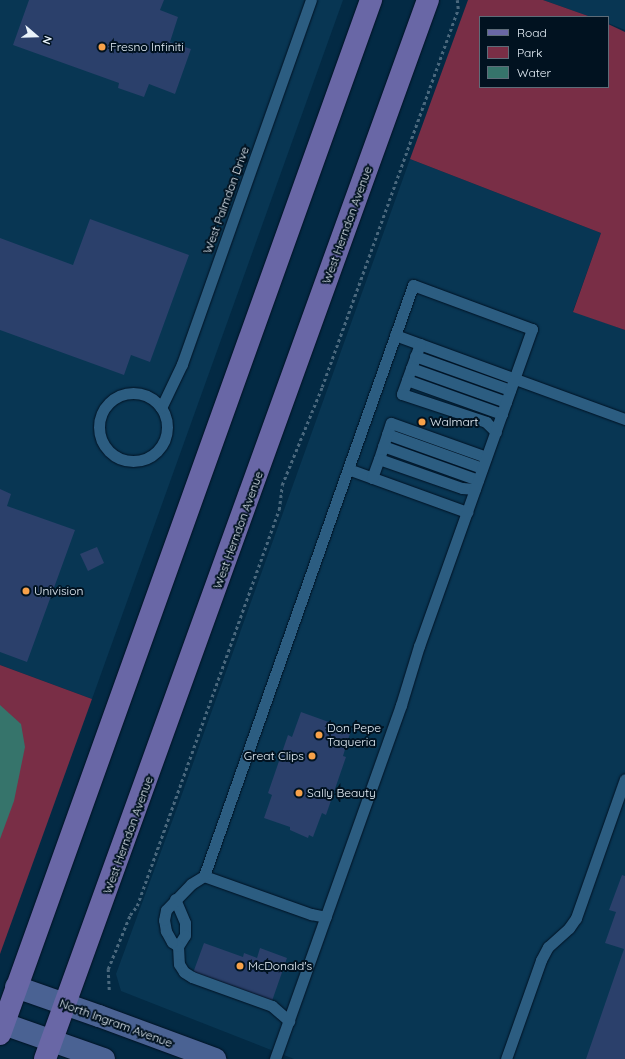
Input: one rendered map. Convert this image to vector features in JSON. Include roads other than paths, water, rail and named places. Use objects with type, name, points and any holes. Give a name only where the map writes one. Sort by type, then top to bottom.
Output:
[{"type":"main road","points":[[2,1029],[371,0]]},
{"type":"main road","name":"West Herndon Avenue","points":[[49,1049],[428,0]]},
{"type":"street","name":"North Ingram Avenue","points":[[16,987],[215,1059]]},
{"type":"street","points":[[2,1029],[49,1049],[104,1059]]},
{"type":"lane","name":"West Palmdon Drive","points":[[161,408],[182,364],[311,0]]},
{"type":"lane","points":[[178,946],[172,942],[166,931],[164,920],[166,910],[191,884],[204,876],[413,285],[532,329],[418,646],[399,713],[275,1059]]},
{"type":"lane","points":[[395,334],[625,419]]},
{"type":"lane","points":[[420,344],[402,394],[486,422],[496,432]]},
{"type":"lane","points":[[415,356],[510,390]]},
{"type":"lane","points":[[411,368],[506,402]]},
{"type":"lane","points":[[407,380],[502,414]]},
{"type":"lane","points":[[132,393],[148,398],[161,408],[166,419],[167,431],[163,442],[156,452],[146,459],[135,461],[123,460],[113,455],[104,447],[100,438],[99,423],[104,409],[112,400],[121,395],[132,393]]},
{"type":"lane","points":[[372,478],[391,423],[486,457]]},
{"type":"lane","points":[[387,434],[482,468]]},
{"type":"lane","points":[[383,446],[477,484]]},
{"type":"lane","points":[[379,458],[462,488],[477,484]]},
{"type":"lane","points":[[348,469],[467,512]]},
{"type":"lane","points":[[506,1059],[541,960],[548,946],[569,928],[576,918],[625,780]]},
{"type":"lane","points":[[204,876],[311,914],[326,917]]},
{"type":"lane","points":[[176,899],[185,923],[184,935],[178,946],[179,964],[184,972],[192,977],[272,1006],[289,1021]]},
{"type":"water","points":[[0,705],[21,724],[25,747],[14,801],[0,839]]},
{"type":"place","name":"Fresno Infiniti","points":[[102,47]]},
{"type":"place","name":"Walmart","points":[[422,422]]},
{"type":"place","name":"Univision","points":[[26,591]]},
{"type":"place","name":"Don Pepe Taqueria","points":[[319,735]]},
{"type":"place","name":"Great Clips","points":[[312,756]]},
{"type":"place","name":"Sally Beauty","points":[[299,793]]},
{"type":"place","name":"McDonald's","points":[[240,966]]}]
